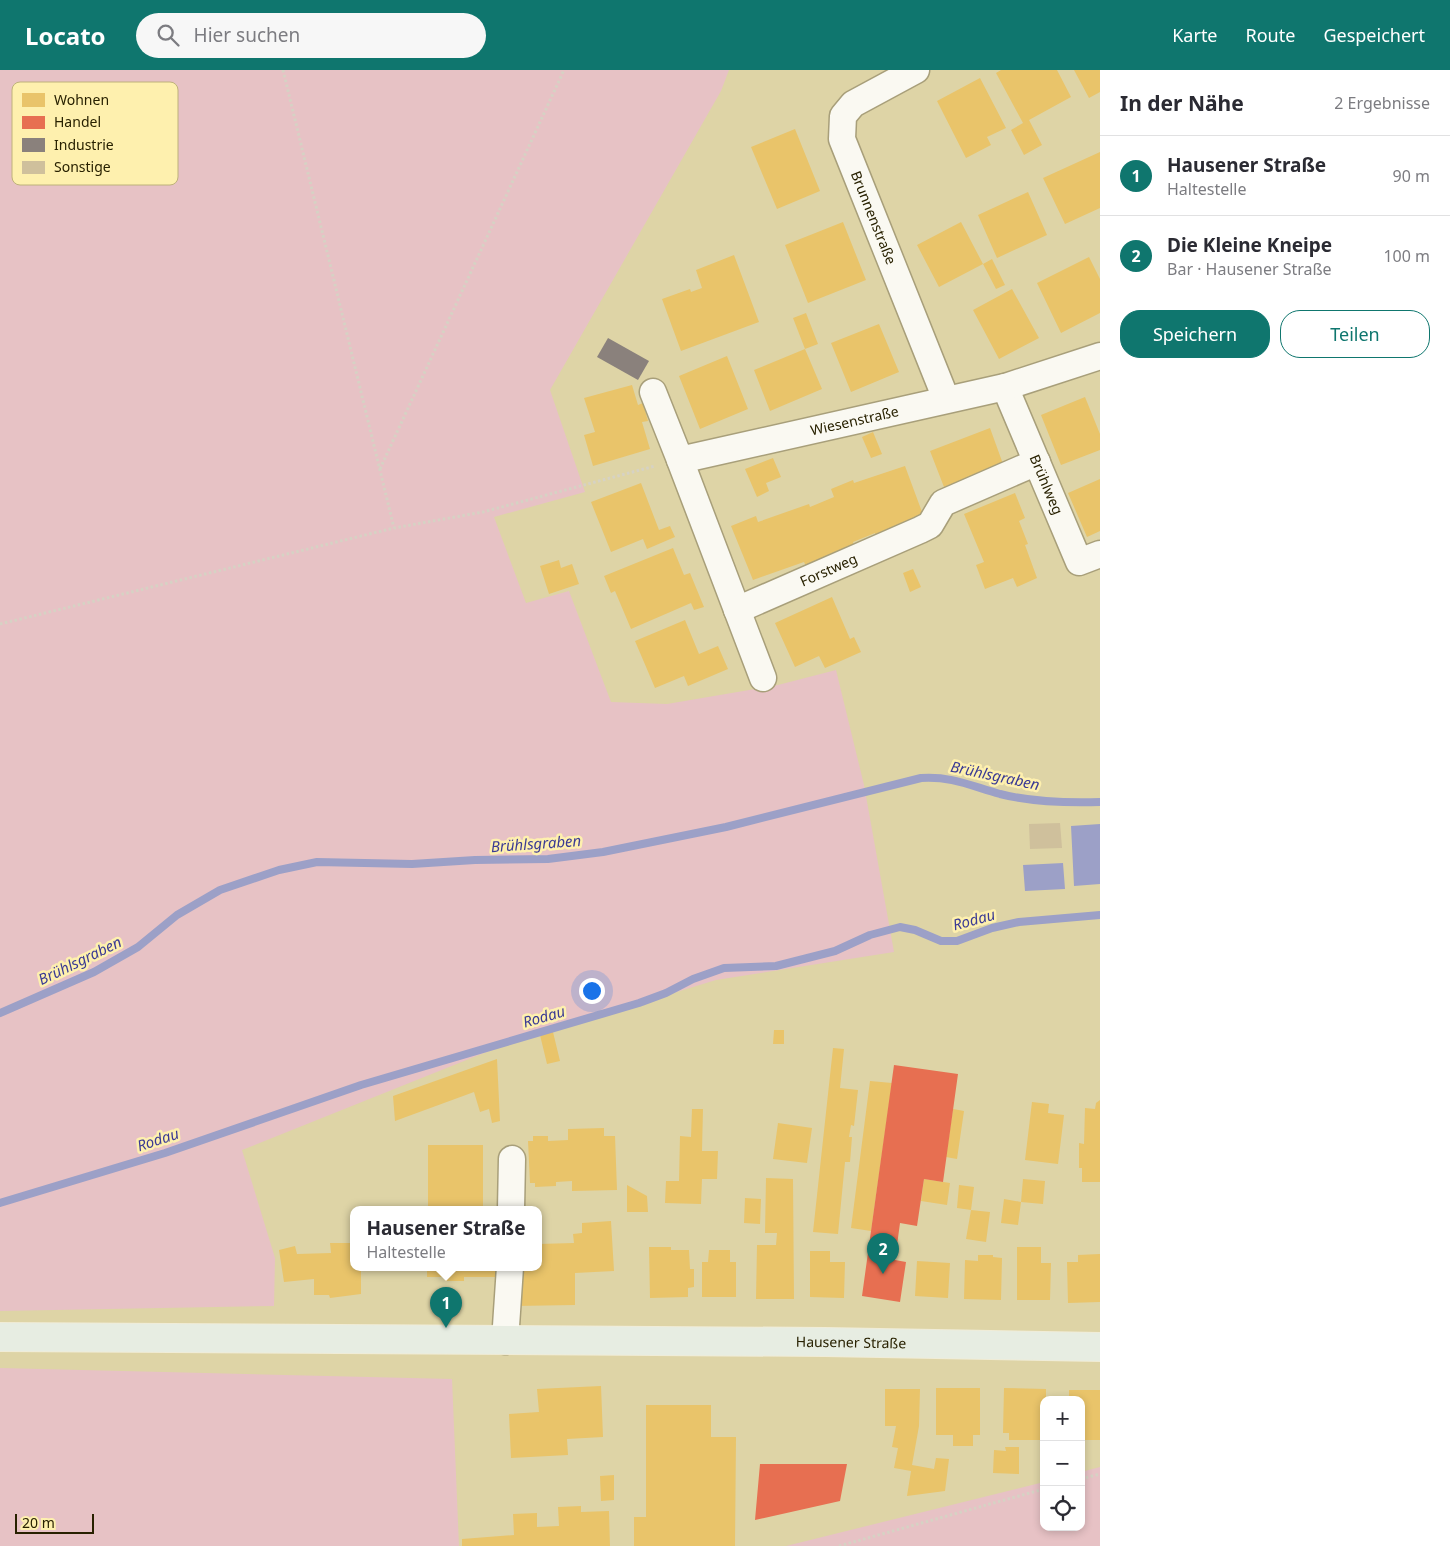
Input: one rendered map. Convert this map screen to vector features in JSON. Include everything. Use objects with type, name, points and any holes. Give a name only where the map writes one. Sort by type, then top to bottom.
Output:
[{"type":"main road","name":"Hausener Straße","points":[[0,1337],[826,1342],[1100,1347]]},
{"type":"street","name":"Brunnenstraße","points":[[916,70],[853,104],[843,116],[842,139],[946,399]]},
{"type":"street","name":"Wiesenstraße","points":[[680,460],[1005,387],[1100,356]]},
{"type":"street","name":"Brühlweg","points":[[1005,387],[1078,562],[1100,554]]},
{"type":"street","points":[[653,392],[763,678]]},
{"type":"street","name":"Forstweg","points":[[737,610],[920,530],[930,525],[942,503],[1037,462]]},
{"type":"street","points":[[511,1206],[512,1159]]},
{"type":"street","points":[[505,1341],[510,1271]]},
{"type":"path","points":[[283,70],[394,528]]},
{"type":"path","points":[[380,469],[564,70]]},
{"type":"path","points":[[0,624],[394,528],[483,512],[680,460]]},
{"type":"path","points":[[1085,1478],[1100,1474]]},
{"type":"path","points":[[839,1546],[1040,1490]]},
{"type":"shaded area","points":[[0,70],[729,70],[721,91],[550,390],[585,492],[494,517],[526,603],[569,591],[611,702],[667,704],[778,685],[836,670],[864,785],[894,952],[716,980],[552,1030],[484,1053],[242,1150],[275,1258],[274,1306],[0,1311]]},
{"type":"shaded area","points":[[0,1368],[452,1379],[459,1546],[0,1546]]},
{"type":"shaded area","points":[[1100,1467],[1100,1546],[786,1546],[1040,1483],[1040,1531],[1085,1531],[1085,1471]]},
{"type":"water","points":[[1100,824],[1100,884],[1074,886],[1071,826]]},
{"type":"water","points":[[1063,863],[1065,889],[1025,891],[1023,865]]},
{"type":"building: Wohnen","points":[[1001,70],[1057,70],[1071,97],[1029,120],[1042,145],[1024,155],[1011,130],[1023,123],[996,73]]},
{"type":"building: Wohnen","points":[[1074,70],[1100,70],[1100,92],[1089,98]]},
{"type":"building: Wohnen","points":[[980,78],[1006,128],[987,137],[991,145],[966,158],[937,101]]},
{"type":"building: Wohnen","points":[[795,129],[820,191],[777,209],[751,147]]},
{"type":"building: Wohnen","points":[[1100,152],[1100,208],[1065,224],[1043,178]]},
{"type":"building: Wohnen","points":[[1028,192],[1047,235],[997,258],[978,215]]},
{"type":"building: Wohnen","points":[[843,222],[866,280],[808,303],[785,245]]},
{"type":"building: Wohnen","points":[[961,222],[983,264],[939,287],[917,245]]},
{"type":"building: Wohnen","points":[[734,255],[759,322],[681,351],[662,299],[690,289],[691,292],[702,288],[696,270]]},
{"type":"building: Wohnen","points":[[1089,257],[1100,279],[1100,313],[1061,333],[1037,283]]},
{"type":"building: Wohnen","points":[[992,259],[1005,285],[996,289],[983,264]]},
{"type":"building: Wohnen","points":[[1012,289],[1039,338],[999,359],[973,310]]},
{"type":"building: Wohnen","points":[[806,313],[818,344],[805,349],[793,318]]},
{"type":"building: Wohnen","points":[[879,324],[899,372],[851,392],[831,343]]},
{"type":"building: Wohnen","points":[[805,349],[822,389],[770,411],[754,370]]},
{"type":"building: Wohnen","points":[[727,356],[748,409],[700,429],[679,376]]},
{"type":"building: Wohnen","points":[[632,385],[638,405],[643,403],[648,421],[642,422],[650,449],[593,466],[584,435],[595,432],[584,398]]},
{"type":"building: Wohnen","points":[[1085,397],[1100,434],[1100,450],[1061,465],[1041,415]]},
{"type":"building: Wohnen","points":[[990,428],[1003,464],[944,487],[930,451]]},
{"type":"building: Wohnen","points":[[873,432],[882,454],[871,458],[862,437]]},
{"type":"building: Wohnen","points":[[773,458],[781,477],[766,483],[769,491],[757,497],[745,469]]},
{"type":"building: Wohnen","points":[[905,466],[925,520],[900,526],[875,536],[875,533],[853,542],[855,549],[806,566],[804,562],[753,580],[731,526],[756,516],[758,522],[809,504],[810,507],[834,497],[831,489],[853,480],[854,483]]},
{"type":"building: Wohnen","points":[[1100,479],[1100,531],[1087,537],[1068,493]]},
{"type":"building: Wohnen","points":[[641,483],[659,530],[670,526],[675,537],[647,549],[643,539],[611,552],[591,502]]},
{"type":"building: Wohnen","points":[[1015,493],[1025,518],[1019,521],[1028,544],[1025,545],[1037,578],[1017,587],[1013,578],[985,589],[976,565],[984,562],[964,514]]},
{"type":"building: Wohnen","points":[[673,548],[684,575],[690,573],[704,607],[694,610],[691,603],[631,629],[615,591],[611,593],[604,576]]},
{"type":"building: Wohnen","points":[[559,560],[561,568],[572,564],[579,584],[549,594],[540,566]]},
{"type":"building: Wohnen","points":[[913,569],[921,587],[910,592],[903,573]]},
{"type":"building: Wohnen","points":[[832,597],[850,639],[854,637],[861,652],[825,668],[819,656],[795,667],[775,623]]},
{"type":"building: Wohnen","points":[[685,620],[699,654],[718,646],[728,669],[688,686],[684,676],[655,688],[635,641]]},
{"type":"building: Wohnen","points":[[774,1030],[784,1030],[784,1044],[773,1044]]},
{"type":"building: Wohnen","points":[[553,1032],[560,1061],[547,1064],[540,1035]]},
{"type":"building: Wohnen","points":[[833,1048],[844,1049],[840,1088],[858,1090],[854,1126],[851,1125],[849,1137],[852,1137],[850,1162],[845,1162],[838,1234],[813,1232]]},
{"type":"building: Wohnen","points":[[497,1059],[500,1121],[492,1123],[489,1109],[480,1112],[474,1092],[395,1121],[393,1096]]},
{"type":"building: Wohnen","points":[[870,1081],[892,1083],[871,1231],[851,1228]]},
{"type":"building: Wohnen","points":[[1100,1100],[1100,1182],[1082,1182],[1082,1168],[1079,1168],[1079,1143],[1084,1144],[1085,1108],[1095,1109],[1096,1103]]},
{"type":"building: Wohnen","points":[[1032,1102],[1049,1104],[1048,1113],[1064,1115],[1058,1164],[1025,1160]]},
{"type":"building: Wohnen","points":[[692,1109],[703,1109],[702,1151],[718,1151],[717,1179],[702,1179],[701,1204],[665,1203],[666,1181],[679,1181],[680,1136],[691,1137]]},
{"type":"building: Wohnen","points":[[953,1109],[964,1111],[957,1159],[946,1157]]},
{"type":"building: Wohnen","points":[[778,1123],[812,1128],[807,1163],[773,1159]]},
{"type":"building: Wohnen","points":[[604,1128],[604,1136],[615,1136],[617,1190],[572,1191],[572,1181],[556,1182],[556,1186],[535,1187],[535,1183],[530,1183],[528,1141],[533,1141],[533,1136],[548,1136],[548,1141],[568,1140],[568,1129]]},
{"type":"building: Wohnen","points":[[428,1145],[483,1145],[483,1206],[428,1206]]},
{"type":"building: Wohnen","points":[[766,1178],[793,1179],[794,1299],[756,1299],[757,1245],[776,1245],[777,1233],[765,1233]]},
{"type":"building: Wohnen","points":[[924,1179],[950,1183],[947,1205],[921,1201]]},
{"type":"building: Wohnen","points":[[1023,1179],[1045,1181],[1043,1204],[1021,1202]]},
{"type":"building: Wohnen","points":[[627,1185],[647,1196],[648,1212],[627,1212]]},
{"type":"building: Wohnen","points":[[959,1185],[974,1187],[971,1210],[957,1208]]},
{"type":"building: Wohnen","points":[[745,1198],[761,1199],[760,1224],[744,1223]]},
{"type":"building: Wohnen","points":[[1004,1199],[1021,1202],[1018,1225],[1001,1223]]},
{"type":"building: Wohnen","points":[[971,1210],[990,1212],[986,1242],[966,1239]]},
{"type":"building: Wohnen","points":[[611,1221],[614,1271],[575,1273],[575,1305],[515,1306],[515,1271],[542,1271],[542,1244],[574,1243],[573,1234],[582,1233],[582,1223]]},
{"type":"building: Wohnen","points":[[330,1243],[350,1243],[350,1271],[361,1271],[361,1294],[330,1298],[329,1295],[314,1295],[314,1279],[284,1282],[279,1250],[295,1246],[297,1254],[331,1253]]},
{"type":"building: Wohnen","points":[[649,1247],[671,1247],[671,1250],[689,1250],[690,1269],[694,1269],[694,1287],[688,1288],[688,1297],[650,1298]]},
{"type":"building: Wohnen","points":[[1017,1247],[1041,1247],[1041,1263],[1051,1263],[1050,1300],[1017,1300]]},
{"type":"building: Wohnen","points":[[709,1250],[730,1250],[730,1262],[736,1262],[736,1297],[702,1297],[702,1262],[708,1262]]},
{"type":"building: Wohnen","points":[[810,1251],[830,1251],[830,1262],[845,1262],[844,1298],[810,1297]]},
{"type":"building: Wohnen","points":[[1100,1254],[1100,1302],[1068,1303],[1067,1262],[1078,1262],[1078,1255]]},
{"type":"building: Wohnen","points":[[978,1255],[993,1255],[993,1257],[1002,1258],[1001,1300],[964,1299],[965,1260],[978,1261]]},
{"type":"building: Wohnen","points":[[917,1261],[950,1263],[948,1298],[915,1296]]},
{"type":"building: Wohnen","points":[[427,1271],[497,1271],[497,1277],[464,1277],[464,1281],[445,1281],[445,1277],[427,1277]]},
{"type":"building: Wohnen","points":[[601,1386],[603,1437],[567,1439],[568,1455],[511,1458],[509,1414],[539,1412],[537,1389]]},
{"type":"building: Wohnen","points":[[936,1388],[980,1388],[980,1435],[973,1435],[973,1446],[953,1446],[953,1435],[936,1435]]},
{"type":"building: Wohnen","points":[[1004,1388],[1046,1389],[1046,1396],[1040,1396],[1040,1440],[1009,1440],[1009,1433],[1003,1433]]},
{"type":"building: Wohnen","points":[[885,1389],[920,1389],[919,1426],[912,1465],[934,1469],[936,1458],[949,1459],[945,1491],[907,1496],[911,1471],[894,1468],[898,1448],[892,1447],[896,1426],[885,1426]]},
{"type":"building: Wohnen","points":[[1069,1390],[1100,1390],[1100,1440],[1085,1440],[1085,1396],[1069,1396]]},
{"type":"building: Wohnen","points":[[646,1405],[711,1405],[711,1437],[736,1437],[735,1546],[634,1546],[634,1517],[646,1517]]},
{"type":"building: Wohnen","points":[[1005,1447],[1019,1447],[1019,1474],[993,1473],[994,1450],[1006,1451]]},
{"type":"building: Wohnen","points":[[614,1475],[614,1500],[601,1501],[600,1476]]},
{"type":"building: Wohnen","points":[[581,1506],[581,1512],[609,1511],[610,1546],[462,1546],[462,1539],[514,1535],[513,1514],[537,1513],[537,1527],[559,1526],[558,1507]]},
{"type":"building: Handel","points":[[894,1065],[958,1074],[943,1182],[924,1179],[917,1226],[900,1223],[895,1260],[906,1262],[900,1302],[862,1296]]},
{"type":"building: Handel","points":[[760,1464],[847,1464],[840,1501],[755,1520]]},
{"type":"building: Industrie","points":[[608,338],[649,361],[638,380],[597,357]]},
{"type":"building: Sonstige","points":[[1060,823],[1062,848],[1030,849],[1029,824]]},
{"type":"waterway","name":"Brühlsgraben","points":[[0,1013],[94,972],[138,947],[177,915],[220,890],[279,870],[317,862],[412,864],[475,860],[548,859],[603,852],[726,827],[921,778],[952,780],[1024,799],[1100,802]]},
{"type":"waterway","name":"Rodau","points":[[0,1203],[165,1153],[361,1085],[639,1003],[666,993],[693,979],[724,968],[776,966],[835,951],[870,935],[900,927],[915,930],[941,941],[957,941],[992,928],[1019,922],[1100,915]]},
{"type":"place","name":"Die Kleine Kneipe","points":[[883,1274]]},
{"type":"place","name":"Hausener Straße","points":[[446,1328]]}]
